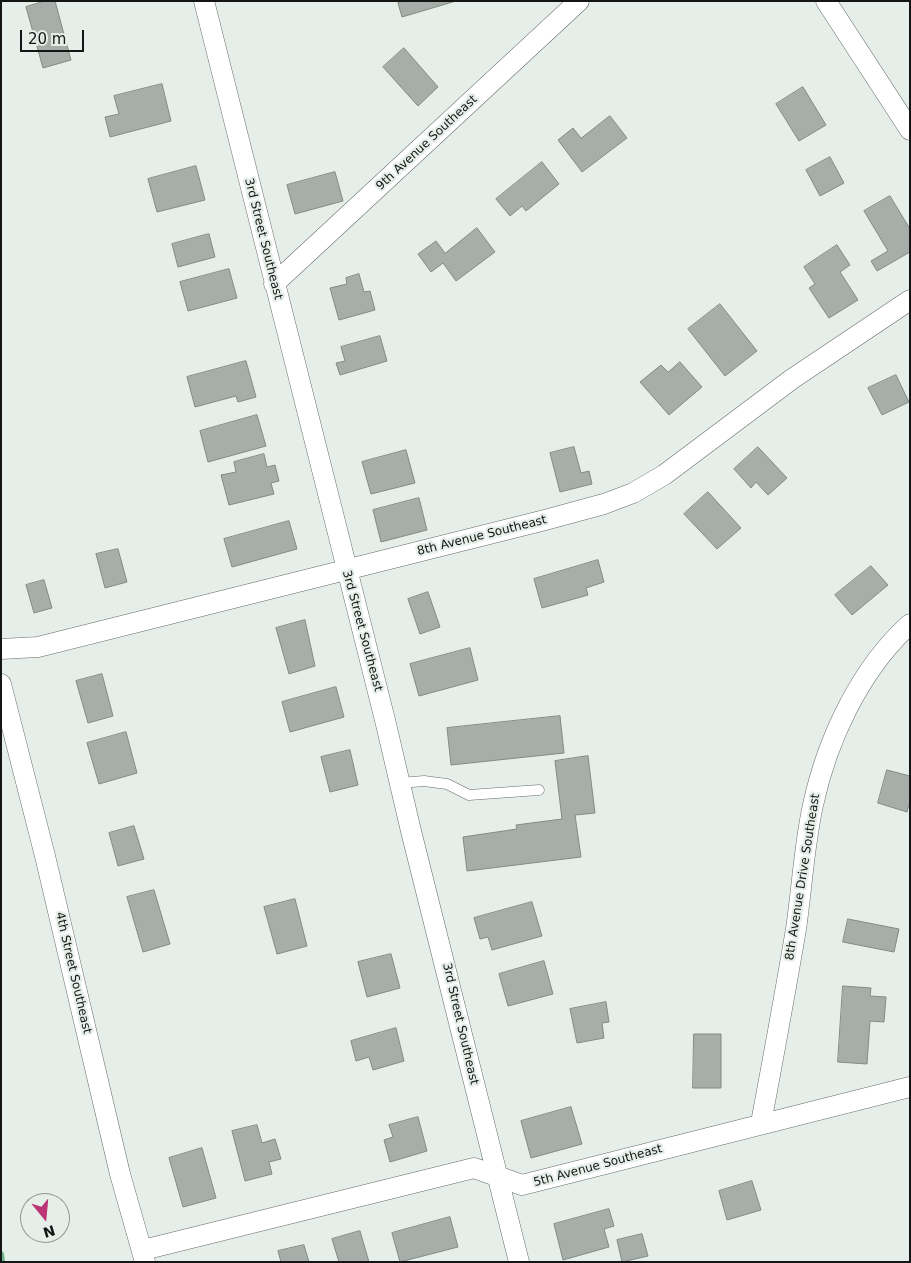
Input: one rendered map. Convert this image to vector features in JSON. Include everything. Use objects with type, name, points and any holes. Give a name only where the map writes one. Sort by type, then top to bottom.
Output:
[{"type":"street","name":"3rd Street Southeast","points":[[204,1],[519,1262]]},
{"type":"street","name":"9th Avenue Southeast","points":[[274,284],[579,1]]},
{"type":"street","points":[[826,1],[910,130]]},
{"type":"street","name":"8th Avenue Southeast","points":[[1,649],[38,647],[553,518],[604,504],[633,493],[664,474],[792,379],[910,300]]},
{"type":"street","name":"8th Avenue Drive Southeast","points":[[761,1123],[796,927],[808,832],[824,765],[845,714],[872,669],[910,624]]},
{"type":"street","name":"4th Street Southeast","points":[[1,684],[45,856],[120,1174],[144,1256]]},
{"type":"street","name":"5th Avenue Southeast","points":[[144,1256],[474,1168],[522,1185],[761,1123],[910,1088]]},
{"type":"lane","points":[[400,783],[424,781],[447,784],[470,795],[539,790]]},
{"type":"building","points":[[45,1],[55,1],[71,60],[43,68],[26,7]]},
{"type":"building","points":[[403,1],[456,1],[402,17],[398,3]]},
{"type":"building","points":[[404,48],[438,87],[418,106],[383,67]]},
{"type":"building","points":[[162,84],[171,121],[110,137],[105,117],[119,114],[114,96]]},
{"type":"building","points":[[803,87],[826,125],[799,141],[776,104]]},
{"type":"building","points":[[610,116],[627,138],[582,172],[558,140],[573,128],[581,138]]},
{"type":"building","points":[[830,157],[844,183],[820,196],[806,170]]},
{"type":"building","points":[[542,162],[559,184],[526,211],[522,206],[510,216],[496,199]]},
{"type":"building","points":[[196,166],[205,200],[157,212],[148,179]]},
{"type":"building","points":[[335,172],[343,201],[295,214],[287,185]]},
{"type":"building","points":[[890,196],[910,229],[910,252],[877,271],[871,261],[888,251],[864,211]]},
{"type":"building","points":[[477,228],[495,252],[456,281],[443,263],[431,272],[418,254],[436,241],[445,253]]},
{"type":"building","points":[[209,234],[215,257],[178,267],[172,244]]},
{"type":"building","points":[[837,245],[850,265],[840,272],[858,300],[829,318],[809,288],[815,284],[804,267]]},
{"type":"building","points":[[229,269],[237,298],[188,311],[180,282]]},
{"type":"building","points":[[359,274],[364,292],[370,291],[375,310],[339,320],[330,288],[347,284],[346,278]]},
{"type":"building","points":[[720,304],[757,351],[725,376],[688,329]]},
{"type":"building","points":[[380,336],[387,361],[340,375],[336,363],[345,361],[341,347]]},
{"type":"building","points":[[246,361],[256,397],[238,402],[236,396],[195,407],[187,377]]},
{"type":"building","points":[[680,362],[702,387],[669,415],[640,382],[661,365],[668,372]]},
{"type":"building","points":[[896,375],[909,402],[882,415],[868,388]]},
{"type":"building","points":[[257,415],[266,446],[208,462],[200,431]]},
{"type":"building","points":[[574,447],[581,473],[589,471],[592,484],[560,492],[550,453]]},
{"type":"building","points":[[758,447],[787,478],[768,495],[756,482],[751,488],[734,469]]},
{"type":"building","points":[[406,450],[415,483],[371,494],[362,462]]},
{"type":"building","points":[[264,454],[267,467],[275,465],[279,481],[271,483],[274,494],[229,505],[221,475],[236,472],[234,462]]},
{"type":"building","points":[[708,492],[741,528],[717,549],[684,514]]},
{"type":"building","points":[[419,498],[427,530],[381,542],[373,510]]},
{"type":"building","points":[[289,521],[297,549],[232,567],[224,539]]},
{"type":"building","points":[[118,549],[127,582],[105,588],[96,554]]},
{"type":"building","points":[[598,560],[604,582],[586,588],[588,595],[542,608],[534,579]]},
{"type":"building","points":[[871,566],[888,585],[852,615],[835,595]]},
{"type":"building","points":[[44,580],[52,608],[34,613],[26,585]]},
{"type":"building","points":[[428,592],[440,627],[420,634],[408,599]]},
{"type":"building","points":[[305,620],[315,666],[289,674],[276,628]]},
{"type":"building","points":[[470,648],[478,680],[419,696],[410,664]]},
{"type":"building","points":[[102,674],[113,716],[88,723],[76,681]]},
{"type":"building","points":[[336,687],[344,717],[290,732],[282,702]]},
{"type":"building","points":[[560,716],[564,753],[451,765],[447,728]]},
{"type":"building","points":[[126,732],[137,773],[99,784],[87,743]]},
{"type":"building","points":[[350,750],[358,785],[330,792],[321,757]]},
{"type":"building","points":[[588,756],[595,813],[575,815],[581,857],[467,871],[463,837],[517,829],[516,825],[562,819],[555,761]]},
{"type":"building","points":[[887,770],[910,776],[910,801],[907,812],[878,803]]},
{"type":"building","points":[[134,826],[144,859],[118,866],[109,833]]},
{"type":"building","points":[[154,890],[170,944],[143,952],[127,897]]},
{"type":"building","points":[[295,899],[307,946],[277,954],[264,907]]},
{"type":"building","points":[[532,902],[542,936],[492,950],[488,937],[480,939],[474,918]]},
{"type":"building","points":[[848,919],[899,929],[894,952],[843,942]]},
{"type":"building","points":[[391,954],[400,988],[367,997],[358,962]]},
{"type":"building","points":[[544,961],[553,994],[508,1006],[499,974]]},
{"type":"building","points":[[843,986],[871,988],[870,996],[886,997],[884,1022],[870,1021],[867,1064],[838,1062]]},
{"type":"building","points":[[606,1002],[609,1022],[602,1023],[604,1038],[577,1043],[570,1009]]},
{"type":"building","points":[[396,1028],[404,1061],[373,1070],[369,1057],[356,1061],[351,1041]]},
{"type":"building","points":[[694,1034],[721,1034],[721,1088],[693,1088]]},
{"type":"building","points":[[571,1107],[582,1144],[531,1158],[521,1121]]},
{"type":"building","points":[[418,1117],[427,1151],[390,1162],[384,1140],[393,1137],[389,1125]]},
{"type":"building","points":[[257,1125],[262,1143],[275,1139],[281,1159],[269,1162],[272,1174],[245,1181],[232,1131]]},
{"type":"building","points":[[202,1148],[216,1198],[183,1207],[169,1158]]},
{"type":"building","points":[[752,1181],[761,1210],[727,1220],[719,1191]]},
{"type":"building","points":[[609,1209],[614,1226],[604,1229],[609,1247],[563,1260],[554,1224]]},
{"type":"building","points":[[450,1217],[458,1247],[400,1262],[392,1233]]},
{"type":"building","points":[[360,1231],[369,1262],[339,1262],[332,1239]]},
{"type":"building","points":[[642,1234],[648,1256],[622,1262],[617,1240]]},
{"type":"building","points":[[304,1245],[309,1262],[281,1262],[278,1251]]},
{"type":"waterway","points":[[1,1254],[2,1262]]}]
